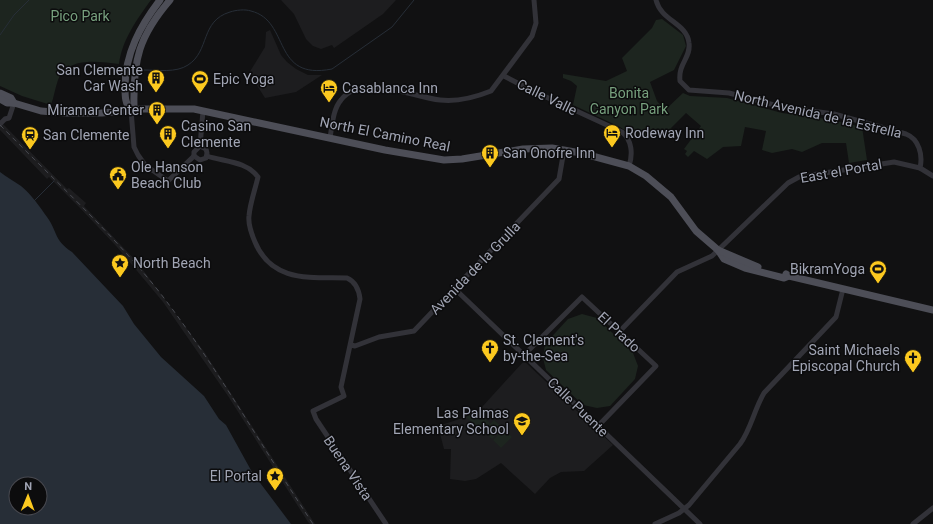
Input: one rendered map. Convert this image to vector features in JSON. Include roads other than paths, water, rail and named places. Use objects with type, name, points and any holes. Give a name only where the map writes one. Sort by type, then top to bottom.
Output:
[{"type":"main road","points":[[160,0],[139,31],[127,62],[125,74],[126,102],[131,110],[134,106],[133,76],[139,48],[154,20],[170,0]]},
{"type":"main road","name":"North El Camino Real","points":[[0,92],[11,98],[14,103]]},
{"type":"main road","name":"North El Camino Real","points":[[0,99],[7,103],[14,103],[48,112],[102,113],[181,108],[203,111],[444,160],[462,159],[523,148],[564,150],[628,166],[646,176],[671,197],[702,238],[718,250],[724,259],[745,268],[784,278],[789,276],[933,310]]},
{"type":"street","points":[[330,138],[336,109],[340,101],[346,94],[356,89],[373,86],[440,100],[451,100],[491,91],[504,76],[532,36],[536,23],[534,0]]},
{"type":"street","name":"North Avenida de la Estrella","points":[[656,0],[658,8],[671,21],[682,28],[689,39],[688,53],[679,71],[680,81],[689,90],[729,93],[782,107],[834,114],[906,134],[916,140],[921,157],[920,168]]},
{"type":"street","name":"Calle Valle","points":[[504,76],[622,132],[628,139],[630,145],[631,160],[628,166]]},
{"type":"street","points":[[0,124],[8,118],[14,103]]},
{"type":"street","points":[[131,110],[134,147],[138,155],[142,162],[168,181],[194,156],[194,152],[200,146],[203,111]]},
{"type":"street","points":[[200,146],[206,149],[207,156]]},
{"type":"street","name":"Avenida de la Grulla","points":[[351,344],[355,346],[379,337],[414,330],[559,179],[564,150]]},
{"type":"street","points":[[194,156],[200,160],[207,156],[246,166],[253,170],[258,177],[249,222],[259,252],[266,261],[288,274],[298,277],[347,278],[353,281],[360,294],[351,344]]},
{"type":"street","name":"East el Portal","points":[[619,332],[677,272],[712,256],[788,183],[799,177],[894,162],[920,168]]},
{"type":"street","points":[[920,168],[933,176]]},
{"type":"street","name":"Calle Puente","points":[[455,289],[700,524]]},
{"type":"street","points":[[655,524],[685,509],[748,434],[758,403],[764,393],[836,317],[843,289]]},
{"type":"street","name":"El Prado","points":[[524,356],[582,297],[656,366],[598,426]]},
{"type":"street","name":"Buena Vista","points":[[351,344],[342,387],[344,396],[313,411],[316,419],[386,524]]},
{"type":"street","points":[[913,524],[933,508]]},
{"type":"waterway","points":[[0,35],[14,15],[29,0]]},
{"type":"waterway","points":[[144,70],[172,70],[183,68],[188,65],[200,52],[209,29],[214,22],[220,16],[238,10],[251,11],[263,17],[272,26],[290,59],[299,66],[313,70],[332,69],[392,27],[414,0]]},
{"type":"waterway","points":[[34,201],[54,181]]},
{"type":"railway","points":[[0,125],[100,225],[157,289],[199,346],[313,524]]},
{"type":"place","name":"San Clemente Car Wash","points":[[156,93]]},
{"type":"place","name":"Epic Yoga","points":[[200,94]]},
{"type":"place","name":"Casablanca Inn","points":[[329,103]]},
{"type":"place","name":"Miramar Center","points":[[157,125]]},
{"type":"place","name":"Rodeway Inn","points":[[612,148]]},
{"type":"place","name":"Casino San Clemente","points":[[168,149]]},
{"type":"place","name":"San Clemente","points":[[30,150]]},
{"type":"place","name":"San Onofre Inn","points":[[490,168]]},
{"type":"place","name":"Ole Hanson Beach Club","points":[[118,190]]},
{"type":"place","name":"North Beach","points":[[120,278]]},
{"type":"place","name":"BikramYoga","points":[[878,284]]},
{"type":"place","name":"St. Clement's by-the-Sea","points":[[490,363]]},
{"type":"place","name":"Saint Michaels Episcopal Church","points":[[913,373]]},
{"type":"place","name":"Las Palmas Elementary School","points":[[522,436]]},
{"type":"place","name":"El Portal","points":[[275,491]]},
{"type":"park label","name":"Pico Park","points":[[80,16]]},
{"type":"park label","name":"Bonita Canyon Park","points":[[629,102]]}]
